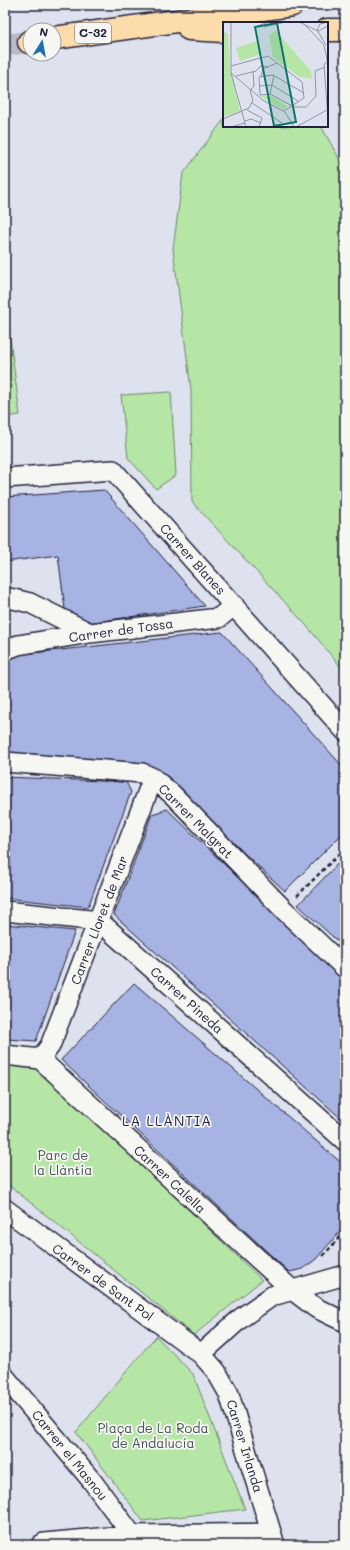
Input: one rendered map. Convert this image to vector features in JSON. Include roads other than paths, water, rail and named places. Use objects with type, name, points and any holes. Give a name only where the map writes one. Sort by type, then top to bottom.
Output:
[{"type":"highway","name":"C-32","points":[[62,37],[292,5]]},
{"type":"highway","points":[[132,27],[223,31]]},
{"type":"highway","points":[[328,30],[345,30]]},
{"type":"street","name":"Carrer Blanes","points":[[5,478],[113,470],[345,731]]},
{"type":"street","points":[[5,597],[30,603],[90,633]]},
{"type":"street","name":"Carrer de Tossa","points":[[5,650],[18,645],[90,633],[219,618],[234,605]]},
{"type":"street","name":"Carrer Malgrat","points":[[5,762],[142,773],[153,778],[173,795],[284,910],[345,968]]},
{"type":"street","name":"Carrer Lloret de Mar","points":[[40,1059],[50,1046],[153,778]]},
{"type":"street","points":[[5,911],[99,921]]},
{"type":"street","name":"Carrer Pineda","points":[[99,921],[345,1141]]},
{"type":"street","points":[[5,1055],[40,1059]]},
{"type":"street","name":"Carrer Calella","points":[[40,1059],[291,1289],[316,1308],[345,1322]]},
{"type":"street","name":"Carrer de Sant Pol","points":[[5,1209],[201,1354]]},
{"type":"street","points":[[201,1354],[241,1318],[272,1296],[291,1289],[345,1275]]},
{"type":"street","name":"Carrer Irlanda","points":[[201,1354],[216,1371],[229,1394],[273,1539]]},
{"type":"street","name":"Carrer el Masnou","points":[[5,1377],[83,1469],[130,1540]]},
{"type":"street","points":[[41,1545],[44,1543],[130,1540],[273,1539]]},
{"type":"tunnel","points":[[5,45],[22,43]]},
{"type":"district","name":"LA LLÀNTIA","points":[[167,1121]]},
{"type":"park label","name":"Parc de la Llàntia","points":[[63,1162]]},
{"type":"park label","name":"Plaça de La Roda de Andalucía","points":[[153,1436]]}]
